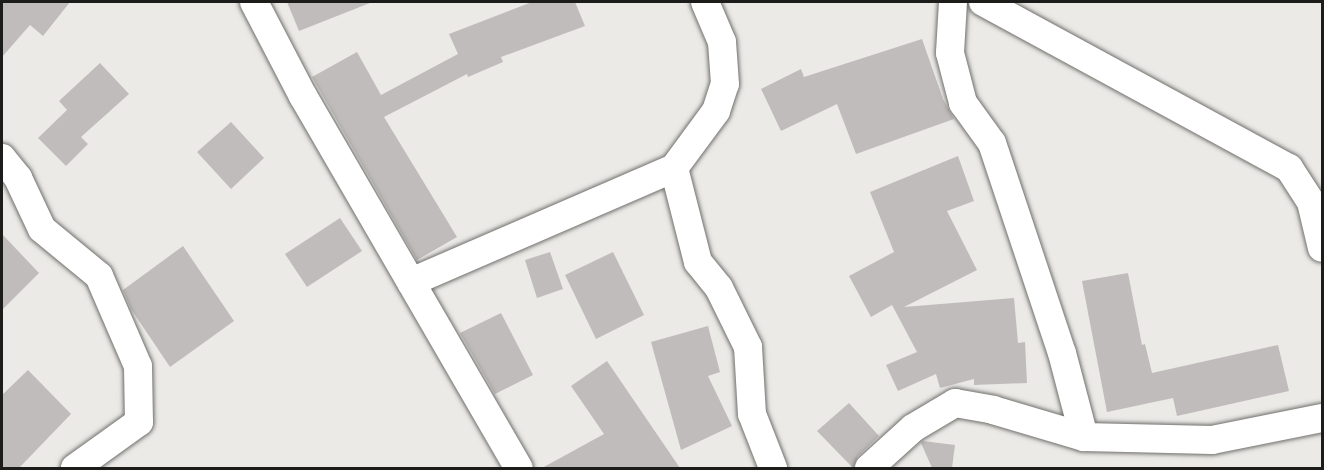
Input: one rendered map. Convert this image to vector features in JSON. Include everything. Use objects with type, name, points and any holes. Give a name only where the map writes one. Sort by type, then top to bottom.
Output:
[{"type":"street","points":[[254,2],[303,96],[519,468]]},
{"type":"street","points":[[411,282],[674,168],[716,111],[725,84],[722,42],[705,2]]},
{"type":"street","points":[[953,2],[950,53],[963,103],[992,142],[1062,352],[1084,437]]},
{"type":"street","points":[[983,2],[1289,168],[1311,202],[1323,248]]},
{"type":"street","points":[[2,158],[18,178],[42,230],[99,276],[138,366],[139,422],[75,468]]},
{"type":"street","points":[[674,168],[698,262],[719,288],[748,347],[752,414],[773,468]]},
{"type":"street","points":[[869,468],[913,428],[956,403],[993,410],[1084,437],[1212,440],[1323,418]]},
{"type":"building","points":[[2,2],[70,2],[43,36],[30,25],[2,57]]},
{"type":"building","points":[[287,2],[369,2],[370,3],[299,31]]},
{"type":"building","points":[[532,2],[575,2],[585,26],[501,57],[503,62],[468,77],[467,74],[384,117],[457,237],[417,260],[312,77],[357,52],[381,95],[458,54],[449,34]]},
{"type":"building","points":[[922,39],[943,99],[954,119],[856,154],[837,104],[781,131],[761,89],[801,69],[804,77]]},
{"type":"building","points":[[100,63],[129,94],[81,137],[88,144],[66,166],[38,138],[67,110],[59,101]]},
{"type":"building","points":[[231,122],[264,158],[231,189],[197,152]]},
{"type":"building","points":[[958,156],[974,201],[947,211],[977,270],[904,307],[1014,298],[1018,343],[1025,342],[1027,383],[974,385],[974,379],[940,388],[936,374],[898,391],[886,365],[917,352],[892,305],[871,317],[849,276],[894,252],[870,192]]},
{"type":"building","points":[[340,218],[362,251],[307,287],[285,254]]},
{"type":"building","points":[[2,234],[39,273],[2,310]]},
{"type":"building","points":[[183,246],[234,321],[170,367],[131,309],[123,290]]},
{"type":"building","points":[[550,252],[563,289],[537,298],[525,260]]},
{"type":"building","points":[[613,252],[644,315],[596,339],[565,275]]},
{"type":"building","points":[[1128,273],[1142,345],[1145,344],[1152,373],[1278,345],[1289,391],[1177,416],[1173,398],[1107,412],[1082,281]]},
{"type":"building","points":[[501,313],[533,375],[495,394],[460,333]]},
{"type":"building","points":[[708,326],[720,372],[708,376],[732,426],[681,450],[651,342]]},
{"type":"building","points":[[607,361],[680,468],[542,468],[604,434],[571,386]]},
{"type":"building","points":[[28,370],[71,414],[19,468],[2,468],[2,395]]},
{"type":"building","points":[[849,403],[879,436],[858,456],[853,468],[817,431]]},
{"type":"building","points":[[923,441],[955,445],[952,468],[932,468],[921,443]]}]
